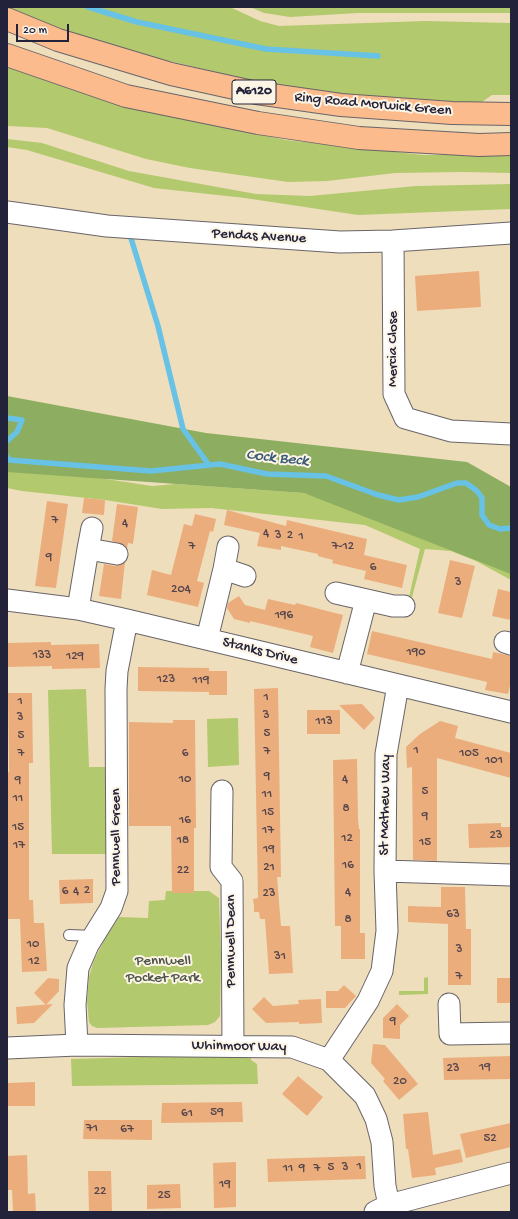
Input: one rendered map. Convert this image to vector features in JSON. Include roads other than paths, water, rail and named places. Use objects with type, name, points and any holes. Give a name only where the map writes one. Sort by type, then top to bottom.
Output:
[{"type":"highway","name":"Ring Road Morwick Green","points":[[7,19],[58,40],[171,74],[257,93],[342,105],[452,113],[511,114]]},
{"type":"highway","name":"Ring Road Morwick Green","points":[[7,55],[126,96],[258,123],[359,138],[479,145],[511,144]]},
{"type":"street","name":"Pendas Avenue","points":[[7,212],[107,226],[340,242],[393,241],[511,232]]},
{"type":"street","name":"Mercia Close","points":[[393,241],[394,394],[405,418],[451,431],[511,434]]},
{"type":"street","points":[[78,609],[92,528]]},
{"type":"street","points":[[207,639],[228,547]]},
{"type":"street","points":[[88,548],[117,554]]},
{"type":"street","points":[[224,569],[245,576]]},
{"type":"street","points":[[336,593],[393,606],[404,606]]},
{"type":"street","name":"Stanks Drive","points":[[7,600],[78,609],[511,712]]},
{"type":"street","points":[[347,673],[366,600]]},
{"type":"street","name":"Pennwell Green","points":[[77,1045],[75,1005],[78,968],[94,936],[111,908],[117,891],[116,689],[117,671],[127,620]]},
{"type":"street","name":"St Mathew Way","points":[[398,685],[386,754],[384,871],[511,876]]},
{"type":"street","name":"Pennwell Dean","points":[[222,791],[221,867],[232,881],[233,1046]]},
{"type":"street","points":[[329,1060],[368,1001],[382,971],[387,931],[384,871]]},
{"type":"street","points":[[450,1004],[450,1034],[511,1033]]},
{"type":"street","name":"Whinmoor Way","points":[[7,1048],[77,1045],[292,1047],[329,1060],[365,1096],[376,1119],[382,1142],[385,1186],[382,1208]]},
{"type":"street","points":[[382,1208],[511,1173]]},
{"type":"lane","points":[[69,935],[94,936]]},
{"type":"waterway","points":[[88,7],[137,22],[266,49],[378,56]]},
{"type":"waterway","points":[[130,235],[158,326],[183,429],[209,465]]},
{"type":"waterway","name":"Cock Beck","points":[[7,418],[22,420],[17,432],[7,441]]},
{"type":"waterway","name":"Cock Beck","points":[[7,457],[9,460],[151,471],[220,464],[267,474],[326,476],[378,495],[399,500],[418,497],[457,483],[466,483],[477,491],[482,498],[482,515],[489,525],[500,529],[511,528]]},
{"type":"park label","name":"Pennwell Pocket Park","points":[[163,970]]}]
